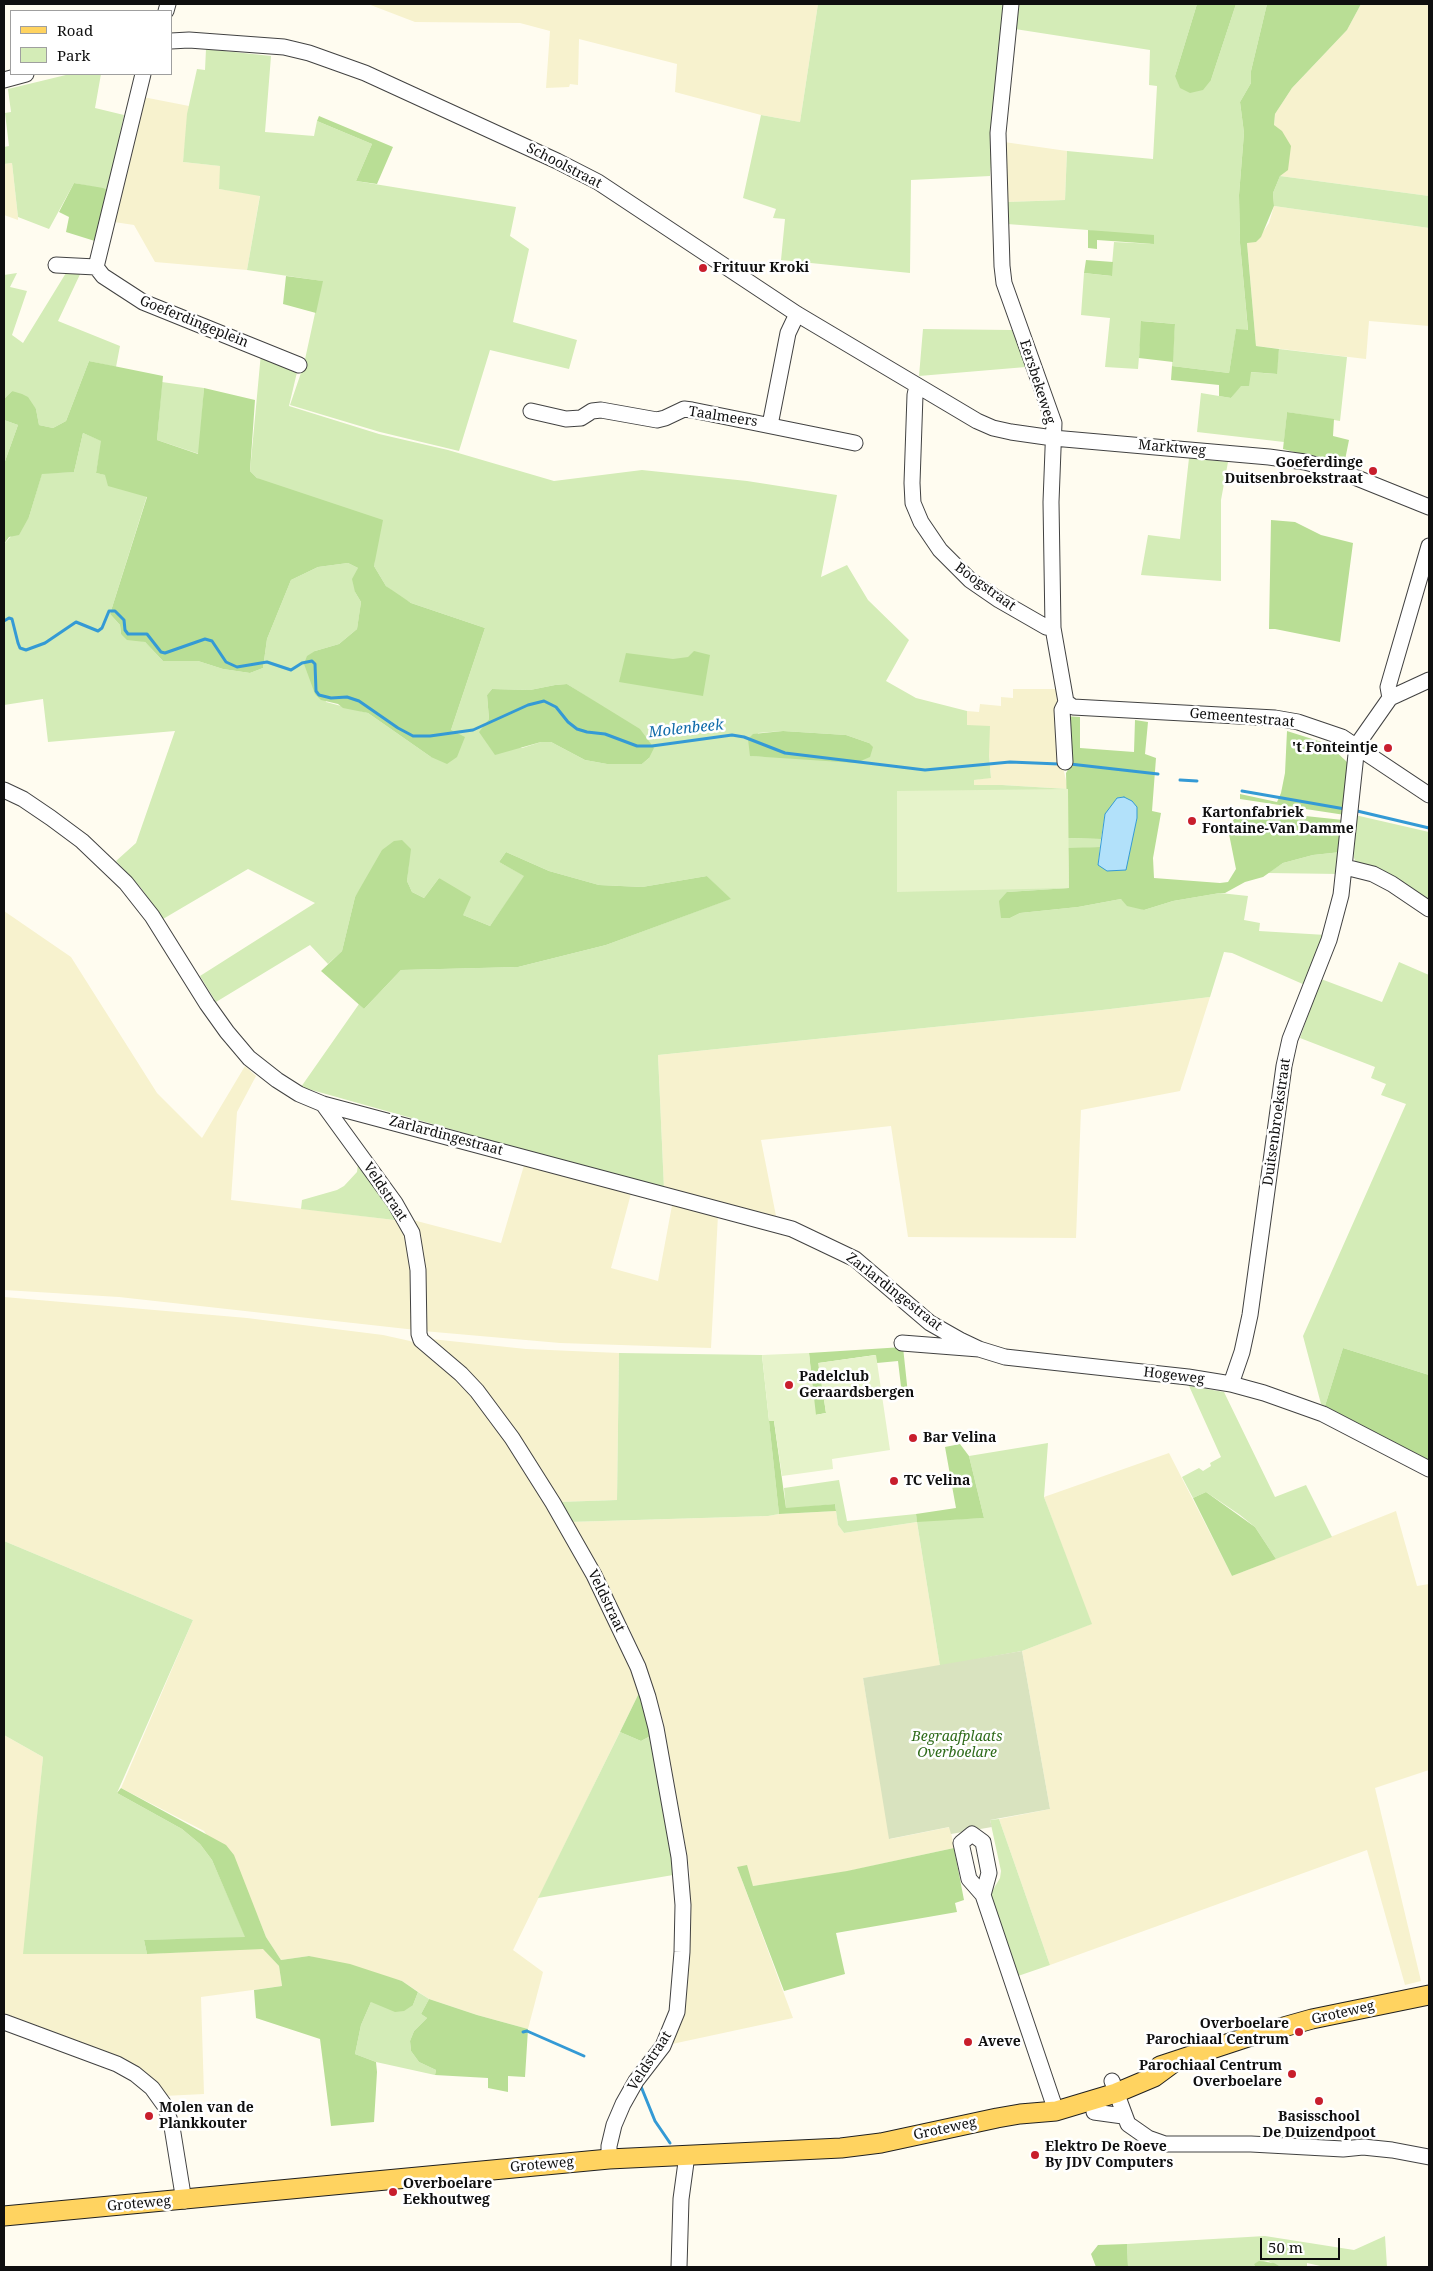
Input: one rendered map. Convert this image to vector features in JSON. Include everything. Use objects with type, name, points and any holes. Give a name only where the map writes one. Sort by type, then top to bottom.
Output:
[{"type":"main road","name":"Groteweg","points":[[4,2216],[609,2159],[841,2148],[881,2143],[1054,2105],[1114,2087],[1141,2070],[1173,2064],[1248,2037],[1312,2019],[1429,1995]]},
{"type":"street","name":"Eersbekeweg","points":[[1011,4],[998,133],[1002,266],[1004,283],[1054,423],[1051,502],[1053,628],[1066,702],[1062,710],[1065,762]]},
{"type":"street","name":"Schoolstraat","points":[[172,40],[284,48],[308,53],[365,73],[557,161],[598,182],[797,314],[917,386]]},
{"type":"street","points":[[4,80],[22,75]]},
{"type":"street","points":[[56,265],[96,267],[139,76]]},
{"type":"street","name":"Goeferdingeplein","points":[[96,267],[103,276],[143,302],[299,365]]},
{"type":"street","name":"Taalmeers","points":[[770,425],[788,333],[797,314]]},
{"type":"street","name":"Marktweg","points":[[917,386],[977,421],[993,428],[1053,438],[1306,462],[1350,474],[1429,507]]},
{"type":"street","name":"Boogstraat","points":[[917,386],[915,394],[912,483],[914,503],[921,522],[940,550],[970,580],[999,600],[1046,627],[1053,628]]},
{"type":"street","name":"Taalmeers","points":[[532,410],[566,419],[580,418],[592,411],[601,410],[657,420],[684,410],[692,410],[855,443]]},
{"type":"street","points":[[1390,698],[1388,687],[1429,546]]},
{"type":"street","points":[[1357,745],[1390,698],[1429,680]]},
{"type":"street","name":"Gemeentestraat","points":[[1066,702],[1074,707],[1276,718],[1320,728],[1357,745],[1429,795]]},
{"type":"street","name":"Duitsenbroekstraat","points":[[1231,1384],[1242,1352],[1250,1315],[1284,1066],[1290,1039],[1329,940],[1341,895],[1357,745]]},
{"type":"street","name":"Zarlardingestraat","points":[[4,790],[23,799],[82,841],[126,883],[152,916],[206,1004],[249,1058],[299,1094],[323,1104],[792,1228],[855,1258],[930,1322],[979,1349]]},
{"type":"street","points":[[1345,867],[1373,874],[1392,884],[1429,909]]},
{"type":"street","name":"Veldstraat","points":[[323,1104],[395,1203],[412,1233],[418,1270],[419,1334],[421,1340],[461,1374],[486,1403],[512,1438],[553,1503],[594,1575],[625,1639],[638,1667],[650,1705],[665,1777],[679,1865],[683,1905],[682,1952],[677,2012],[663,2046],[636,2081],[623,2104],[614,2125],[609,2159]]},
{"type":"street","name":"Hogeweg","points":[[902,1343],[979,1349],[1005,1357],[1188,1377],[1231,1384],[1264,1393],[1322,1414],[1429,1469]]},
{"type":"street","points":[[983,1895],[1054,2105]]},
{"type":"street","points":[[4,2022],[117,2064],[135,2074],[152,2088],[165,2106],[172,2127],[184,2200]]},
{"type":"street","points":[[1114,2087],[1128,2124],[1148,2138],[1165,2144],[1251,2144],[1343,2149],[1363,2147],[1429,2157]]},
{"type":"street","points":[[1094,2112],[1124,2116]]},
{"type":"street","points":[[679,2267],[682,2200],[687,2155]]},
{"type":"shaded area","points":[[368,4],[818,4],[800,122],[761,115],[675,92],[677,64],[579,39],[578,85],[570,84],[569,87],[546,88],[550,31],[520,23],[415,22]]},
{"type":"shaded area","points":[[1361,4],[1429,4],[1429,196],[1280,176],[1274,125],[1275,114],[1292,88],[1347,30]]},
{"type":"shaded area","points":[[143,97],[189,106],[183,162],[221,166],[219,189],[260,195],[247,270],[155,262],[134,225],[114,222]]},
{"type":"shaded area","points":[[1004,142],[1067,151],[1065,200],[1007,202]]},
{"type":"shaded area","points":[[12,163],[18,220],[4,215],[4,164]]},
{"type":"shaded area","points":[[1274,206],[1429,228],[1429,326],[1369,321],[1366,359],[1256,346],[1247,242],[1256,242],[1269,223]]},
{"type":"shaded area","points":[[1013,689],[1056,689],[1062,763],[1068,789],[974,785],[974,780],[991,777],[989,755],[967,725],[967,711],[979,712],[980,704],[1001,706],[1001,697],[1013,698]]},
{"type":"shaded area","points":[[4,911],[71,957],[157,1093],[202,1138],[245,1066],[256,1076],[237,1112],[231,1200],[403,1221],[409,1234],[416,1330],[119,1297],[4,1290]]},
{"type":"shaded area","points":[[1210,997],[1180,1091],[1081,1110],[1076,1238],[908,1237],[891,1126],[761,1140],[776,1216],[664,1189],[658,1055],[1102,1010]]},
{"type":"shaded area","points":[[525,1162],[632,1190],[611,1268],[658,1281],[673,1200],[718,1215],[711,1348],[560,1343],[423,1331],[409,1219],[501,1243]]},
{"type":"shaded area","points":[[4,1297],[247,1318],[383,1335],[410,1341],[425,1349],[446,1366],[486,1409],[563,1527],[633,1670],[639,1693],[513,1950],[543,1972],[528,2029],[429,1999],[402,1981],[309,1956],[281,1960],[266,1937],[258,1917],[204,1831],[121,1788],[193,1620],[4,1541]]},
{"type":"shaded area","points":[[431,1339],[526,1349],[619,1353],[617,1500],[558,1502]]},
{"type":"shaded area","points":[[1169,1453],[1232,1576],[1396,1511],[1417,1586],[1429,1584],[1429,1770],[1375,1788],[1421,1981],[1405,1985],[1367,1850],[1050,1965],[999,1819],[1050,1809],[1022,1651],[1091,1624],[1044,1497]]},
{"type":"shaded area","points":[[836,1511],[838,1525],[844,1533],[917,1522],[940,1666],[863,1678],[890,1839],[950,1827],[954,1848],[844,1872],[753,1886],[737,1867],[793,2018],[672,2044],[682,2013],[690,1952],[690,1873],[663,1721],[649,1674],[631,1632],[600,1573],[569,1522],[768,1516]]},
{"type":"shaded area","points":[[4,1735],[43,1757],[24,1954],[147,1954],[263,1948],[279,1966],[282,1986],[201,1997],[204,2094],[164,2096],[155,2087],[4,2018]]},
{"type":"green space","points":[[818,4],[1003,4],[990,176],[911,180],[910,273],[781,260],[785,219],[773,218],[776,209],[743,198],[761,115],[800,122]]},
{"type":"green space","points":[[1017,4],[1197,4],[1175,76],[1211,80],[1236,4],[1267,4],[1251,71],[1251,83],[1240,102],[1244,133],[1239,195],[1240,243],[1248,331],[1236,330],[1229,373],[1172,366],[1175,324],[1142,321],[1138,369],[1105,367],[1110,318],[1081,315],[1084,273],[1111,276],[1114,242],[1154,244],[1088,230],[1007,224],[1007,202],[1065,200],[1067,151],[1153,159],[1157,86],[1149,85],[1150,50],[1015,29]]},
{"type":"green space","points":[[1197,4],[1236,4],[1211,80],[1203,90],[1190,93],[1180,88],[1175,76]]},
{"type":"green space","points":[[1267,4],[1361,4],[1347,30],[1292,88],[1275,114],[1274,125],[1282,131],[1291,146],[1288,170],[1280,176],[1273,193],[1274,206],[1261,237],[1256,242],[1247,243],[1256,346],[1279,349],[1277,374],[1251,372],[1249,386],[1241,386],[1231,398],[1219,396],[1219,385],[1171,380],[1172,366],[1229,373],[1236,329],[1248,330],[1240,243],[1239,195],[1244,133],[1240,102],[1251,83],[1251,71]]},
{"type":"green space","points":[[206,49],[271,56],[265,132],[314,136],[317,121],[372,144],[356,181],[516,207],[510,236],[529,249],[513,322],[577,340],[569,369],[490,350],[459,451],[380,432],[290,405],[304,364],[322,281],[247,270],[260,196],[219,189],[220,166],[183,162],[187,114],[197,69],[205,70]]},
{"type":"green space","points":[[66,75],[101,75],[95,108],[124,115],[108,190],[74,183],[49,229],[18,217],[12,163],[4,164],[4,147],[9,146],[5,113],[11,112],[8,89]]},
{"type":"green space","points":[[319,116],[393,147],[377,184],[356,181],[372,144],[317,121]]},
{"type":"green space","points":[[1280,176],[1429,196],[1429,228],[1274,206],[1273,193]]},
{"type":"green space","points":[[74,183],[110,191],[98,242],[66,232],[69,217],[59,212]]},
{"type":"green space","points":[[1088,230],[1154,235],[1154,244],[1097,240],[1097,249],[1088,248]]},
{"type":"green space","points":[[1086,260],[1113,262],[1112,276],[1084,273]]},
{"type":"green space","points":[[69,268],[83,268],[58,321],[120,346],[116,367],[89,361],[66,421],[53,428],[39,425],[36,409],[12,391],[4,399],[4,275],[17,273],[10,287],[27,291],[12,335],[23,343]]},
{"type":"green space","points":[[286,276],[323,281],[316,313],[283,304]]},
{"type":"green space","points":[[1141,321],[1175,324],[1173,362],[1139,358]]},
{"type":"green space","points":[[923,329],[1012,330],[1026,367],[919,376]]},
{"type":"green space","points":[[1279,349],[1347,357],[1340,421],[1287,412],[1284,442],[1197,432],[1201,393],[1231,398],[1250,372],[1276,374]]},
{"type":"green space","points":[[261,353],[298,368],[289,406],[379,434],[448,450],[554,481],[642,470],[747,481],[837,495],[821,577],[847,565],[868,600],[909,640],[886,681],[916,698],[967,711],[967,725],[990,726],[989,755],[991,778],[974,780],[974,785],[1068,789],[1068,838],[1101,839],[1100,847],[1068,849],[1069,888],[1007,892],[1010,918],[1020,913],[1078,907],[1121,899],[1144,910],[1173,901],[1220,893],[1248,896],[1244,920],[1260,923],[1259,931],[1326,935],[1305,985],[1232,953],[1224,952],[1210,997],[1102,1010],[658,1055],[664,1189],[301,1087],[359,1004],[364,1009],[401,970],[518,967],[606,945],[730,899],[707,876],[642,887],[599,885],[549,871],[506,852],[499,862],[525,876],[490,926],[463,915],[439,878],[424,898],[412,892],[407,881],[409,861],[369,877],[355,897],[342,951],[328,964],[310,945],[216,1002],[200,976],[315,903],[248,869],[163,919],[141,888],[116,861],[136,843],[175,731],[48,742],[43,699],[4,705],[4,544],[29,517],[42,473],[74,472],[83,433],[102,441],[96,473],[106,475],[147,496],[110,614],[120,625],[121,634],[145,642],[163,661],[198,661],[223,669],[250,673],[263,668],[267,639],[291,580],[318,567],[348,563],[358,568],[355,592],[361,602],[357,629],[339,644],[315,651],[326,702],[368,713],[431,757],[451,730],[485,628],[411,603],[397,595],[386,586],[374,566],[375,556],[257,478],[250,471]],"holes":[[[567,684],[606,709],[649,758],[642,764],[607,764],[585,760],[551,742],[541,742],[522,748],[480,732],[489,719],[487,695],[492,689],[530,690]],[[783,731],[846,735],[869,743],[770,757],[751,756],[758,733]]]},
{"type":"green space","points":[[89,361],[163,376],[157,440],[198,454],[204,388],[255,400],[250,471],[257,478],[383,520],[374,566],[386,586],[411,603],[485,628],[451,730],[465,737],[457,757],[447,764],[431,757],[368,713],[343,708],[338,704],[321,700],[315,694],[304,664],[307,656],[315,651],[339,644],[357,629],[361,602],[355,592],[352,579],[358,568],[348,563],[318,567],[291,580],[267,639],[263,668],[250,673],[223,669],[198,661],[163,661],[145,642],[127,640],[121,634],[120,625],[110,614],[147,497],[108,486],[105,475],[96,473],[101,441],[83,433],[74,472],[42,474],[29,517],[19,535],[9,537],[4,544],[4,464],[18,425],[4,420],[4,399],[12,391],[28,397],[36,409],[39,425],[53,428],[66,421]]},
{"type":"green space","points":[[162,382],[204,388],[199,454],[157,440]]},
{"type":"green space","points":[[1287,412],[1334,419],[1333,436],[1349,440],[1344,465],[1283,449]]},
{"type":"green space","points":[[4,420],[18,425],[4,464]]},
{"type":"green space","points":[[1189,458],[1228,462],[1221,500],[1221,581],[1141,575],[1148,535],[1180,539]]},
{"type":"green space","points":[[1271,520],[1295,522],[1321,535],[1353,543],[1340,642],[1269,629]]},
{"type":"green space","points":[[694,651],[710,655],[703,696],[619,682],[626,653],[673,659],[688,657]]},
{"type":"green space","points":[[567,684],[640,729],[654,748],[649,758],[642,764],[607,764],[585,760],[551,742],[541,742],[495,755],[479,732],[489,719],[487,695],[492,689],[530,690]]},
{"type":"green space","points":[[1064,716],[1080,717],[1080,748],[1134,752],[1135,720],[1148,722],[1145,754],[1156,758],[1152,811],[1161,813],[1153,858],[1154,878],[1228,882],[1236,869],[1228,829],[1237,814],[1249,810],[1343,820],[1341,852],[1313,855],[1283,863],[1263,877],[1245,882],[1225,893],[1173,901],[1144,910],[1127,906],[1121,899],[1078,907],[1020,913],[1010,918],[1001,918],[999,901],[1007,892],[1069,888],[1068,848],[1100,847],[1098,865],[1131,843],[1137,818],[1105,814],[1101,839],[1068,838],[1066,773],[1069,768]]},
{"type":"green space","points":[[783,731],[846,735],[869,743],[873,747],[870,757],[856,763],[750,756],[748,739],[753,734]]},
{"type":"green space","points":[[1287,731],[1328,744],[1347,762],[1350,771],[1345,815],[1240,799],[1240,794],[1277,802],[1285,773]]},
{"type":"green space","points":[[1068,789],[1069,888],[897,892],[897,791]]},
{"type":"green space","points":[[1355,815],[1429,832],[1429,903],[1357,864],[1354,858]]},
{"type":"green space","points":[[402,840],[411,849],[407,881],[412,892],[424,898],[439,878],[471,897],[463,915],[490,926],[524,876],[499,862],[506,852],[549,871],[599,885],[642,887],[707,876],[731,899],[606,945],[518,967],[401,970],[364,1009],[321,971],[342,951],[355,897],[382,850],[394,841]]},
{"type":"green space","points":[[1341,852],[1339,874],[1268,873],[1283,863],[1313,855]]},
{"type":"green space","points":[[1399,962],[1429,975],[1429,1375],[1343,1348],[1325,1406],[1321,1404],[1303,1336],[1406,1104],[1381,1095],[1386,1084],[1371,1078],[1375,1067],[1300,1038],[1321,979],[1382,1002]]},
{"type":"green space","points":[[359,1157],[403,1221],[301,1209],[302,1200],[337,1190],[344,1186],[357,1172]]},
{"type":"green space","points":[[903,1347],[908,1394],[902,1395],[898,1361],[877,1363],[875,1355],[819,1363],[826,1413],[815,1415],[809,1353]]},
{"type":"green space","points":[[1343,1348],[1429,1375],[1429,1460],[1325,1406]]},
{"type":"green space","points":[[619,1353],[762,1355],[779,1514],[768,1516],[569,1522],[558,1502],[617,1500]]},
{"type":"green space","points":[[809,1353],[816,1415],[826,1413],[818,1363],[876,1355],[890,1450],[832,1459],[833,1469],[782,1476],[774,1421],[769,1421],[762,1355]]},
{"type":"green space","points":[[1189,1386],[1224,1392],[1275,1497],[1306,1485],[1332,1537],[1276,1559],[1255,1527],[1240,1515],[1206,1492],[1193,1498],[1182,1477],[1199,1468],[1203,1471],[1211,1466],[1210,1463],[1221,1457]]},
{"type":"green space","points":[[769,1421],[774,1421],[786,1508],[835,1504],[836,1511],[779,1514]]},
{"type":"green space","points":[[1048,1443],[1044,1497],[1092,1624],[1022,1651],[940,1666],[917,1522],[844,1533],[838,1525],[835,1504],[786,1509],[784,1488],[839,1480],[847,1521],[916,1514],[917,1521],[984,1518],[969,1456]]},
{"type":"green space","points":[[960,1444],[969,1456],[984,1518],[917,1522],[916,1514],[956,1508],[945,1447]]},
{"type":"green space","points":[[1206,1492],[1255,1527],[1276,1559],[1232,1576],[1193,1498]]},
{"type":"green space","points":[[4,1541],[193,1620],[117,1793],[182,1829],[200,1844],[212,1860],[246,1938],[144,1940],[147,1954],[23,1954],[43,1757],[4,1735]]},
{"type":"green space","name":"Begraafplaats Overboelare","points":[[1022,1651],[1050,1809],[990,1820],[992,1827],[951,1834],[949,1827],[889,1839],[863,1678]]},
{"type":"green space","points":[[639,1693],[656,1733],[641,1741],[620,1732]]},
{"type":"green space","points":[[620,1732],[641,1741],[656,1733],[679,1874],[538,1898]]},
{"type":"green space","points":[[121,1788],[226,1845],[234,1855],[266,1937],[281,1960],[309,1956],[350,1964],[402,1981],[418,1992],[413,2005],[404,2011],[395,2012],[371,2002],[361,2025],[355,2054],[376,2062],[374,2122],[331,2126],[320,2039],[256,2018],[254,1990],[282,1986],[279,1966],[263,1949],[147,1954],[144,1940],[245,1937],[212,1860],[200,1844],[182,1829],[117,1793]]},
{"type":"green space","points":[[999,1819],[1050,1965],[1018,1976],[990,1895],[1000,1878],[1001,1871],[990,1820]]},
{"type":"green space","points":[[954,1848],[964,1900],[955,1903],[957,1912],[836,1933],[845,1974],[784,1991],[737,1867],[747,1865],[753,1886],[847,1871]]},
{"type":"green space","points":[[418,1992],[429,1999],[421,2014],[427,2018],[414,2031],[410,2041],[411,2051],[419,2062],[436,2070],[435,2075],[376,2062],[355,2054],[361,2025],[371,2002],[413,2005]]},
{"type":"green space","points":[[429,1999],[528,2029],[525,2077],[508,2076],[508,2092],[488,2088],[488,2078],[435,2075],[436,2070],[419,2062],[411,2051],[410,2041],[414,2031],[427,2018],[421,2014]]},
{"type":"green space","points":[[1265,2236],[1354,2250],[1385,2236],[1387,2267],[1325,2267],[1307,2263],[1307,2267],[1281,2267],[1268,2261],[1254,2264],[1255,2267],[1128,2267],[1127,2244]]},
{"type":"green space","points":[[1127,2244],[1128,2267],[1096,2267],[1091,2254],[1098,2245]]},
{"type":"green space","points":[[1259,2261],[1274,2263],[1281,2267],[1255,2267],[1254,2264]]},
{"type":"water","points":[[1124,797],[1132,801],[1137,807],[1137,818],[1126,870],[1107,871],[1098,865],[1105,814],[1117,798]]},
{"type":"waterway","name":"Molenbeek","points":[[4,621],[9,618],[12,619],[20,648],[26,650],[45,643],[76,622],[98,631],[102,628],[109,611],[115,611],[124,620],[125,630],[128,634],[147,634],[161,652],[165,653],[205,639],[212,641],[226,662],[237,667],[267,662],[291,670],[302,663],[312,661],[315,664],[316,691],[319,695],[331,698],[347,697],[359,701],[413,736],[430,736],[473,730],[528,705],[544,701],[556,707],[568,722],[577,729],[605,734],[637,746],[652,746],[732,735],[744,737],[785,753],[925,770],[1010,762],[1059,764]]},
{"type":"waterway","name":"Molenbeek","points":[[1070,764],[1158,774]]},
{"type":"waterway","name":"Molenbeek","points":[[1180,780],[1197,781]]},
{"type":"waterway","name":"Molenbeek","points":[[1242,791],[1345,809]]},
{"type":"waterway","name":"Molenbeek","points":[[1353,810],[1429,828]]},
{"type":"waterway","points":[[523,2032],[527,2031],[584,2056]]},
{"type":"waterway","points":[[640,2084],[655,2121],[670,2143]]},
{"type":"place","name":"Frituur Kroki","points":[[703,268]]},
{"type":"place","name":"Goeferdinge Duitsenbroekstraat","points":[[1373,471]]},
{"type":"place","name":"'t Fonteintje","points":[[1388,748]]},
{"type":"place","name":"Kartonfabriek Fontaine-Van Damme","points":[[1192,821]]},
{"type":"place","name":"Padelclub Geraardsbergen","points":[[789,1385]]},
{"type":"place","name":"Bar Velina","points":[[913,1438]]},
{"type":"place","name":"TC Velina","points":[[894,1481]]},
{"type":"place","name":"Overboelare Parochiaal Centrum","points":[[1299,2032]]},
{"type":"place","name":"Aveve","points":[[968,2042]]},
{"type":"place","name":"Parochiaal Centrum Overboelare","points":[[1292,2074]]},
{"type":"place","name":"Basisschool De Duizendpoot","points":[[1319,2101]]},
{"type":"place","name":"Molen van de Plankkouter","points":[[149,2116]]},
{"type":"place","name":"Elektro De Roeve By JDV Computers","points":[[1035,2155]]},
{"type":"place","name":"Overboelare Eekhoutweg","points":[[393,2192]]}]
